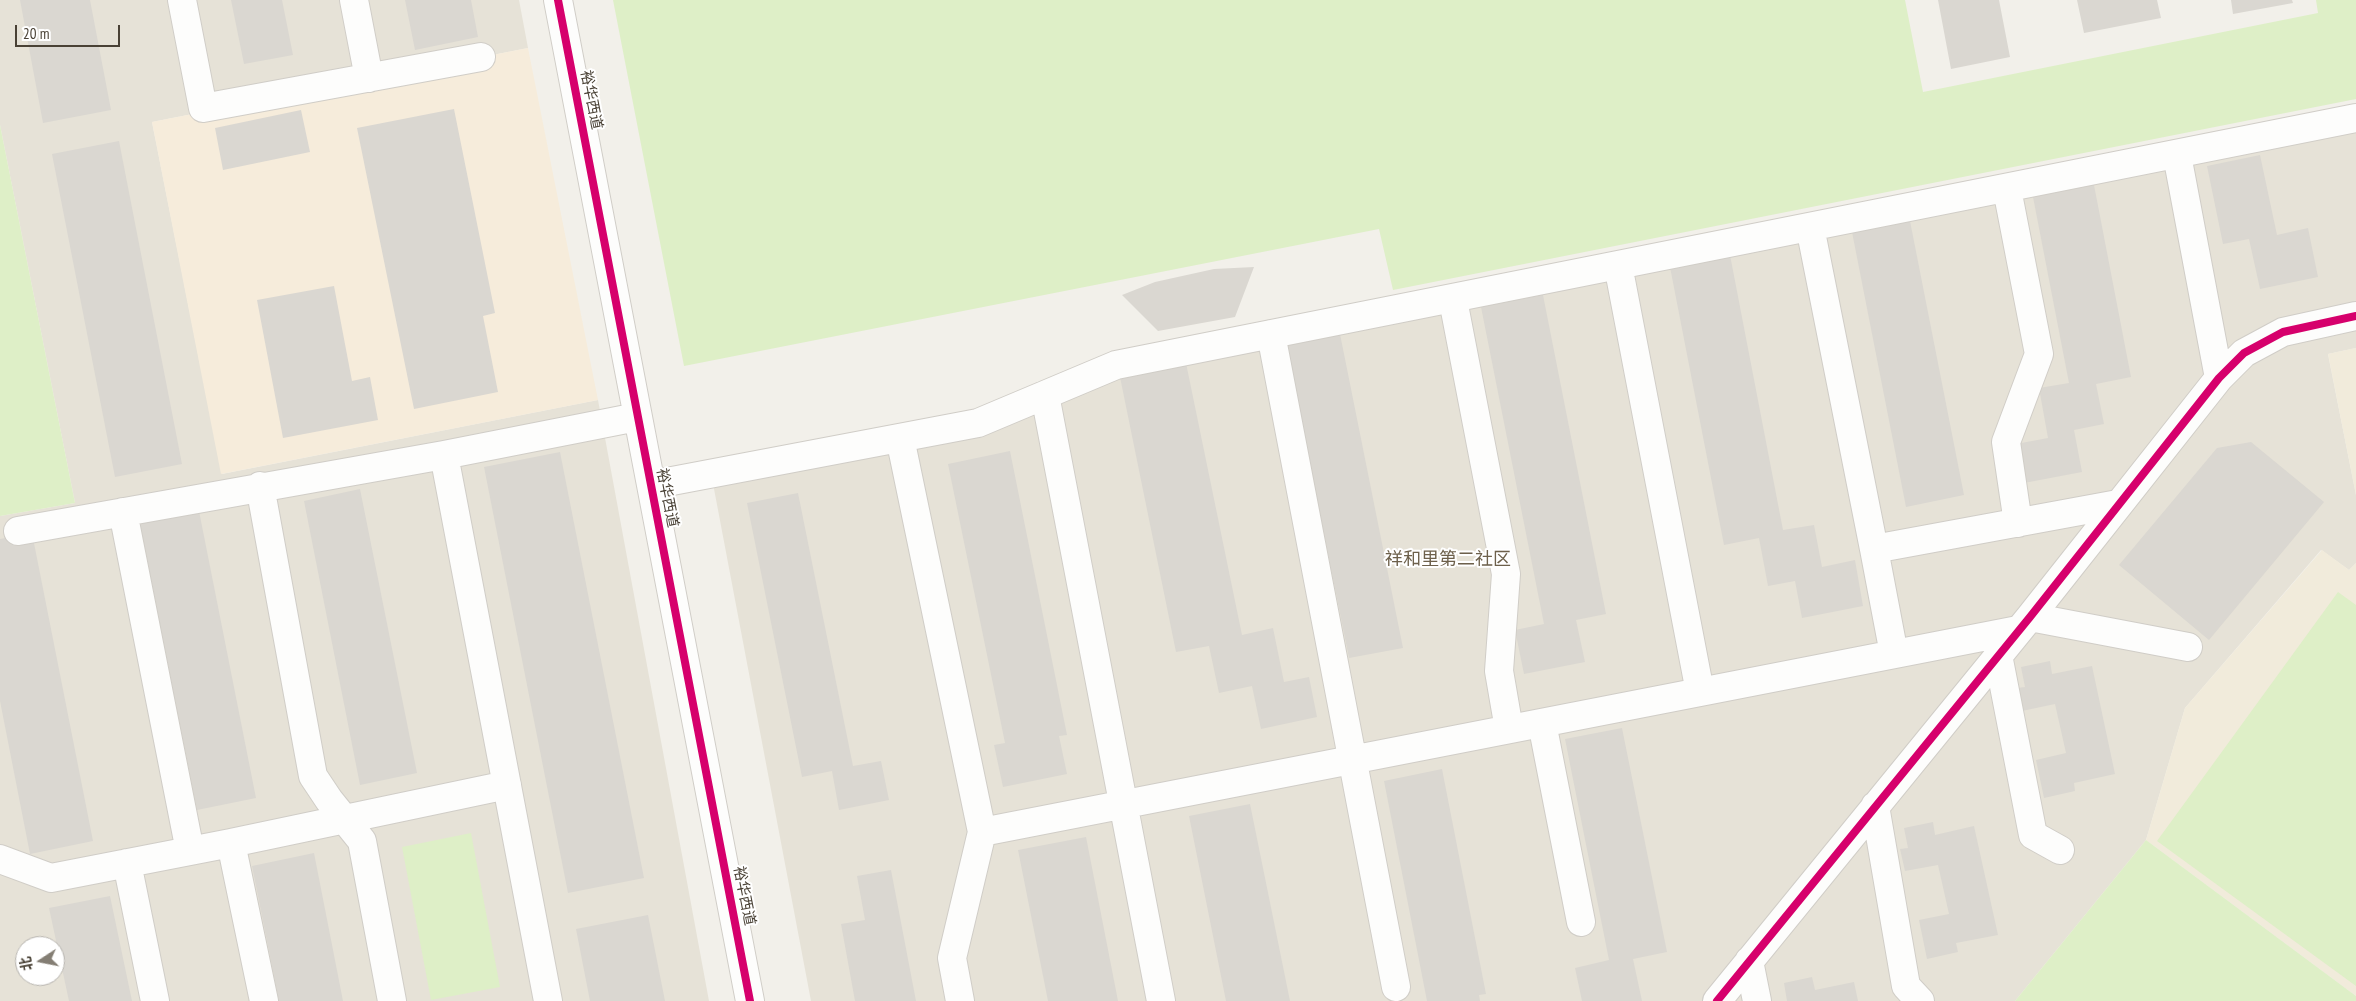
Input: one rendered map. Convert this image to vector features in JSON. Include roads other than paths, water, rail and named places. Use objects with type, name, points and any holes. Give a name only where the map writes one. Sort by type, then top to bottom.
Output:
[{"type":"street","points":[[182,0],[202,108],[481,57]]},
{"type":"street","points":[[354,0],[369,78]]},
{"type":"street","name":"裕华西道","points":[[558,0],[750,1001]]},
{"type":"street","points":[[651,485],[978,423],[1116,365],[1453,300],[1618,265],[2356,118]]},
{"type":"street","points":[[2177,155],[2219,378]]},
{"type":"street","points":[[2007,189],[2039,354],[2006,442],[2018,523]]},
{"type":"street","points":[[1810,227],[1894,654]]},
{"type":"street","points":[[1618,265],[1700,692]]},
{"type":"street","points":[[1453,300],[1506,574],[1499,671],[1509,729]]},
{"type":"street","points":[[1717,1001],[2024,623],[2219,378],[2244,353],[2283,332],[2356,316]]},
{"type":"street","points":[[1271,334],[1396,987]]},
{"type":"street","points":[[1045,395],[1161,1001]]},
{"type":"street","points":[[18,531],[260,486],[444,455],[637,417]]},
{"type":"street","points":[[900,438],[982,832],[952,958],[960,1001]]},
{"type":"street","points":[[444,455],[548,1001]]},
{"type":"street","points":[[260,486],[313,776],[343,819],[362,841],[392,1001]]},
{"type":"street","points":[[1874,549],[2118,504]]},
{"type":"street","points":[[123,512],[190,851]]},
{"type":"street","points":[[982,832],[1894,654],[2024,623],[2188,647]]},
{"type":"street","points":[[1998,655],[2033,835],[2060,850]]},
{"type":"street","points":[[1542,723],[1581,922]]},
{"type":"street","points":[[0,859],[51,878],[507,785]]},
{"type":"street","points":[[1875,806],[1906,986],[1920,1001]]},
{"type":"street","points":[[231,842],[264,1001]]},
{"type":"street","points":[[127,863],[155,1001]]},
{"type":"street","points":[[1749,961],[1757,1001]]},
{"type":"district","name":"祥和里第二社区","points":[[1448,560]]}]
